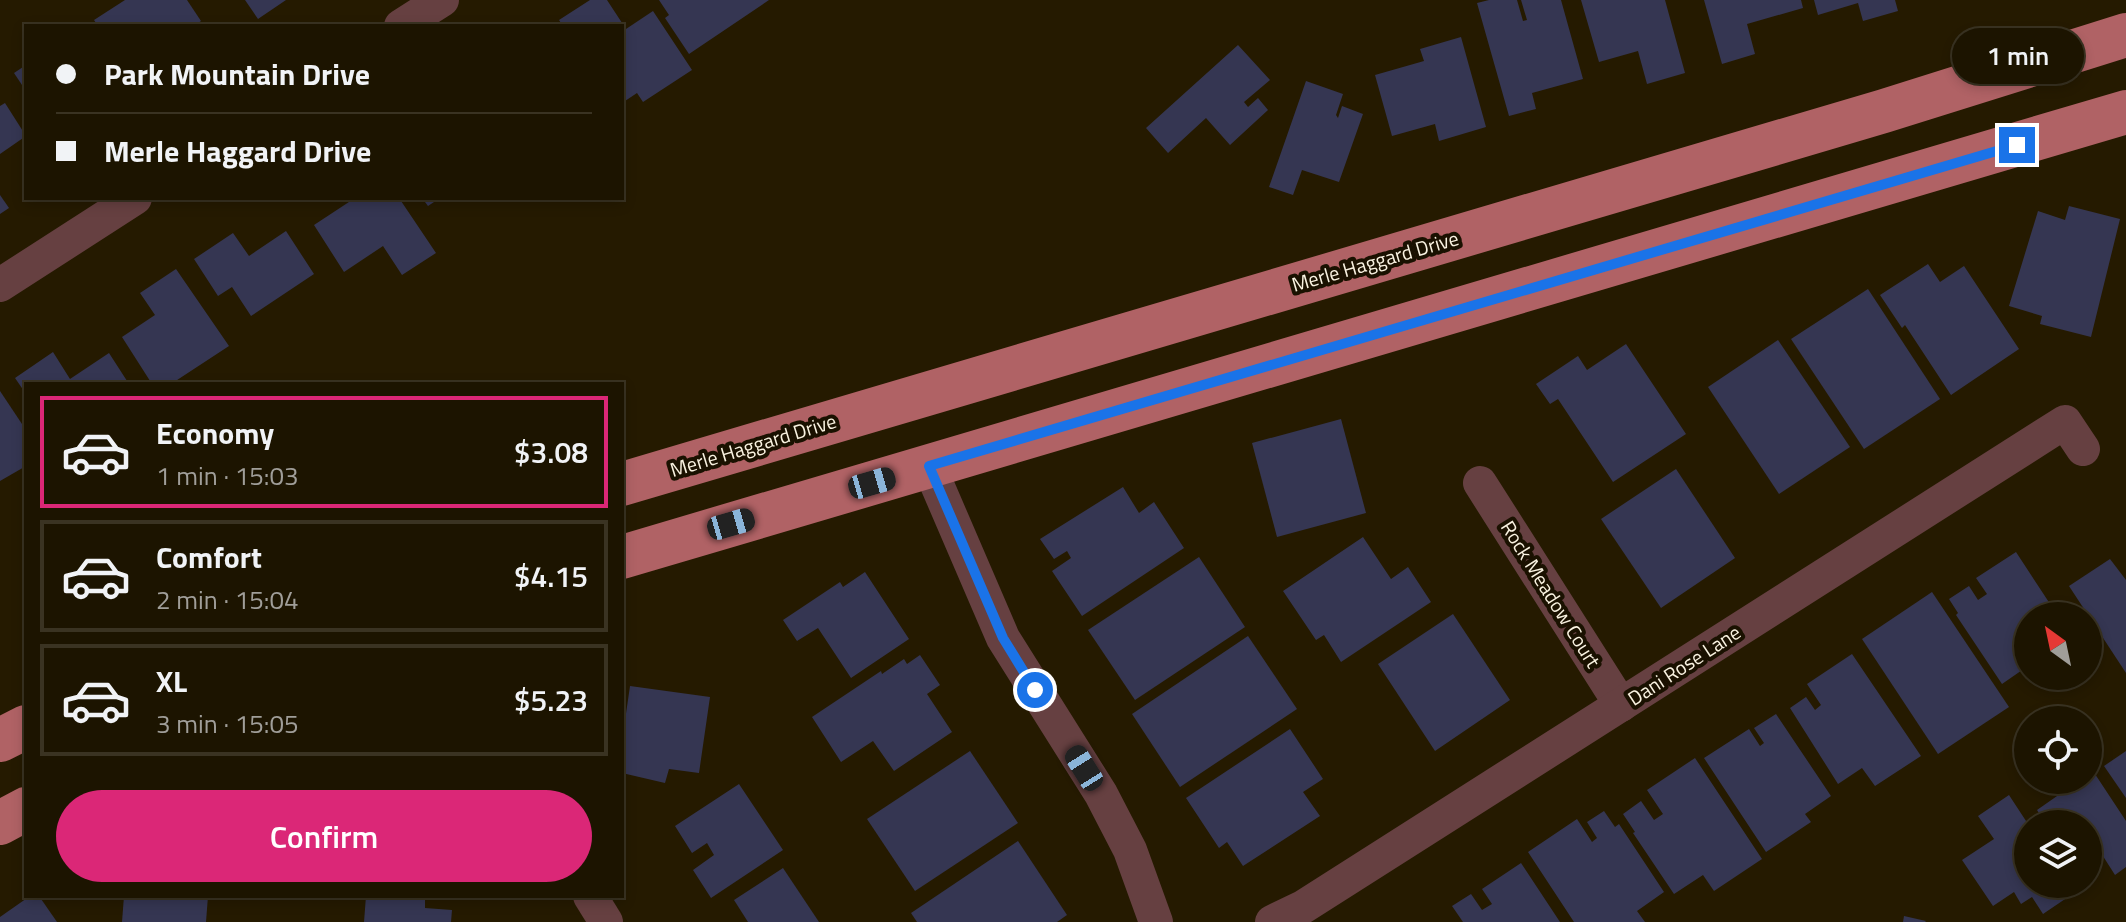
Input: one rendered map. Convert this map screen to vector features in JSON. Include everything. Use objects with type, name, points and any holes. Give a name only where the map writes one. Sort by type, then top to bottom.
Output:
[{"type":"main road","name":"Merle Haggard Drive","points":[[624,483],[1868,116],[2126,35]]},
{"type":"main road","points":[[624,556],[2126,112]]},
{"type":"main road","points":[[0,740],[24,728]]},
{"type":"main road","points":[[0,823],[24,810]]},
{"type":"street","points":[[404,24],[442,0]]},
{"type":"street","points":[[0,285],[132,200]]},
{"type":"street","name":"Dani Rose Lane","points":[[1272,922],[1303,907],[2065,422],[2083,449]]},
{"type":"street","points":[[929,466],[1003,638],[1101,794],[1130,850],[1156,922]]},
{"type":"street","name":"Rock Meadow Court","points":[[1480,483],[1621,705]]},
{"type":"street","points":[[591,898],[606,922]]},
{"type":"building","points":[[125,0],[187,0],[201,21],[197,24],[97,24],[94,20]]},
{"type":"building","points":[[245,0],[286,0],[258,19]]},
{"type":"building","points":[[590,0],[607,0],[623,24],[562,24],[559,20]]},
{"type":"building","points":[[659,0],[769,0],[689,54],[665,18],[669,15]]},
{"type":"building","points":[[1517,0],[1523,21],[1527,20],[1521,0],[1561,0],[1583,79],[1532,93],[1536,109],[1509,116],[1477,3]]},
{"type":"building","points":[[1581,0],[1665,0],[1685,73],[1647,84],[1638,51],[1599,62]]},
{"type":"building","points":[[1704,0],[1801,0],[1803,8],[1747,24],[1755,54],[1722,64]]},
{"type":"building","points":[[1814,0],[1895,0],[1898,11],[1863,21],[1858,3],[1818,15]]},
{"type":"building","points":[[653,11],[692,70],[643,102],[637,93],[624,102],[624,26],[626,29]]},
{"type":"building","points":[[1461,37],[1486,127],[1439,141],[1435,124],[1392,136],[1375,75],[1424,61],[1420,49]]},
{"type":"building","points":[[1238,45],[1270,80],[1244,102],[1248,107],[1258,98],[1268,110],[1230,145],[1206,118],[1168,153],[1146,128]]},
{"type":"building","points":[[24,66],[24,88],[14,73]]},
{"type":"building","points":[[1306,81],[1343,94],[1336,115],[1338,118],[1342,106],[1363,114],[1339,182],[1302,170],[1293,195],[1269,187]]},
{"type":"building","points":[[5,103],[24,137],[0,154],[0,106]]},
{"type":"building","points":[[0,195],[9,208],[0,214]]},
{"type":"building","points":[[352,200],[400,200],[436,253],[402,275],[383,246],[344,272],[314,225]]},
{"type":"building","points":[[424,200],[437,200],[428,206]]},
{"type":"building","points":[[2069,206],[2120,219],[2091,337],[2040,324],[2042,316],[2009,306],[2038,211],[2065,220]]},
{"type":"building","points":[[286,231],[314,274],[251,316],[232,287],[218,296],[194,259],[233,233],[249,256]]},
{"type":"building","points":[[1928,264],[1940,282],[1964,266],[2019,349],[1951,395],[1905,325],[1902,328],[1880,295]]},
{"type":"building","points":[[176,269],[229,346],[174,382],[151,382],[122,337],[155,315],[140,293]]},
{"type":"building","points":[[1868,289],[1940,399],[1864,449],[1791,339]]},
{"type":"building","points":[[1778,340],[1850,447],[1779,494],[1708,387]]},
{"type":"building","points":[[1626,344],[1686,434],[1613,482],[1558,399],[1550,404],[1536,384],[1578,356],[1587,370]]},
{"type":"building","points":[[53,352],[70,379],[109,353],[128,382],[24,382],[24,391],[15,378]]},
{"type":"building","points":[[0,391],[24,427],[24,467],[0,481]]},
{"type":"building","points":[[1341,419],[1366,513],[1277,537],[1252,443]]},
{"type":"building","points":[[1676,469],[1735,558],[1661,608],[1601,519]]},
{"type":"building","points":[[1123,487],[1139,513],[1154,502],[1184,548],[1082,616],[1052,571],[1071,558],[1067,551],[1054,559],[1040,539]]},
{"type":"building","points":[[1363,537],[1391,579],[1408,567],[1431,602],[1341,662],[1324,635],[1316,640],[1283,591]]},
{"type":"building","points":[[2016,552],[2049,602],[2014,602],[2014,676],[2002,684],[1956,615],[1958,613],[1949,599],[1969,586],[1978,600],[1987,594],[1976,578]]},
{"type":"building","points":[[1199,557],[1245,627],[1135,700],[1088,630]]},
{"type":"building","points":[[2110,559],[2126,580],[2126,673],[2102,636],[2102,602],[2079,602],[2069,586]]},
{"type":"building","points":[[865,572],[909,639],[851,678],[818,628],[797,641],[783,620],[840,582],[843,587]]},
{"type":"building","points":[[1932,592],[2009,707],[1938,754],[1862,639]]},
{"type":"building","points":[[1453,614],[1510,700],[1435,751],[1378,664]]},
{"type":"building","points":[[1248,636],[1297,709],[1180,787],[1132,714]]},
{"type":"building","points":[[1852,654],[1921,756],[1875,786],[1862,768],[1838,784],[1790,708],[1806,697],[1815,710],[1821,705],[1807,684]]},
{"type":"building","points":[[920,655],[940,685],[927,694],[952,732],[894,771],[873,741],[841,762],[812,717],[881,671],[882,674],[904,659],[907,664]]},
{"type":"building","points":[[630,686],[710,697],[699,773],[669,769],[665,783],[624,773],[624,727]]},
{"type":"building","points":[[1776,714],[1831,796],[1805,814],[1811,822],[1766,852],[1704,758],[1749,729],[1760,746],[1764,743],[1754,728]]},
{"type":"building","points":[[1290,729],[1323,779],[1303,792],[1320,816],[1243,866],[1227,842],[1219,848],[1186,798]]},
{"type":"building","points":[[970,751],[1018,823],[915,891],[867,819]]},
{"type":"building","points":[[2126,751],[2126,798],[2104,766]]},
{"type":"building","points":[[1695,758],[1762,859],[1714,891],[1703,875],[1674,894],[1623,814],[1641,801],[1654,820],[1663,814],[1647,790]]},
{"type":"building","points":[[739,784],[783,850],[711,898],[693,870],[714,855],[707,843],[692,853],[675,826]]},
{"type":"building","points":[[2102,785],[2126,821],[2126,867],[2115,875],[2102,855],[2102,810],[2037,810],[2060,794],[2102,794]]},
{"type":"building","points":[[2009,795],[2019,810],[2014,810],[2014,892],[1993,906],[1962,860],[1994,839],[1978,816]]},
{"type":"building","points":[[1604,811],[1615,827],[1619,824],[1664,892],[1637,911],[1645,922],[1574,922],[1528,852],[1577,819],[1592,842],[1597,838],[1587,822]]},
{"type":"building","points":[[1018,841],[1067,915],[1057,922],[917,922],[911,913]]},
{"type":"building","points":[[1521,863],[1560,922],[1463,922],[1452,906],[1471,894],[1482,910],[1492,904],[1482,889]]},
{"type":"building","points":[[783,868],[819,922],[748,922],[734,900]]},
{"type":"building","points":[[27,898],[40,898],[57,922],[0,922],[0,917]]},
{"type":"building","points":[[124,898],[208,898],[206,922],[122,922]]},
{"type":"building","points":[[366,898],[425,898],[425,908],[452,910],[451,922],[364,922]]},
{"type":"building","points":[[2033,898],[2067,898],[2043,914]]},
{"type":"building","points":[[1904,916],[1926,921],[1903,922]]},
{"type":"route","points":[[1035,690],[1003,638],[929,466],[2017,145]]}]
